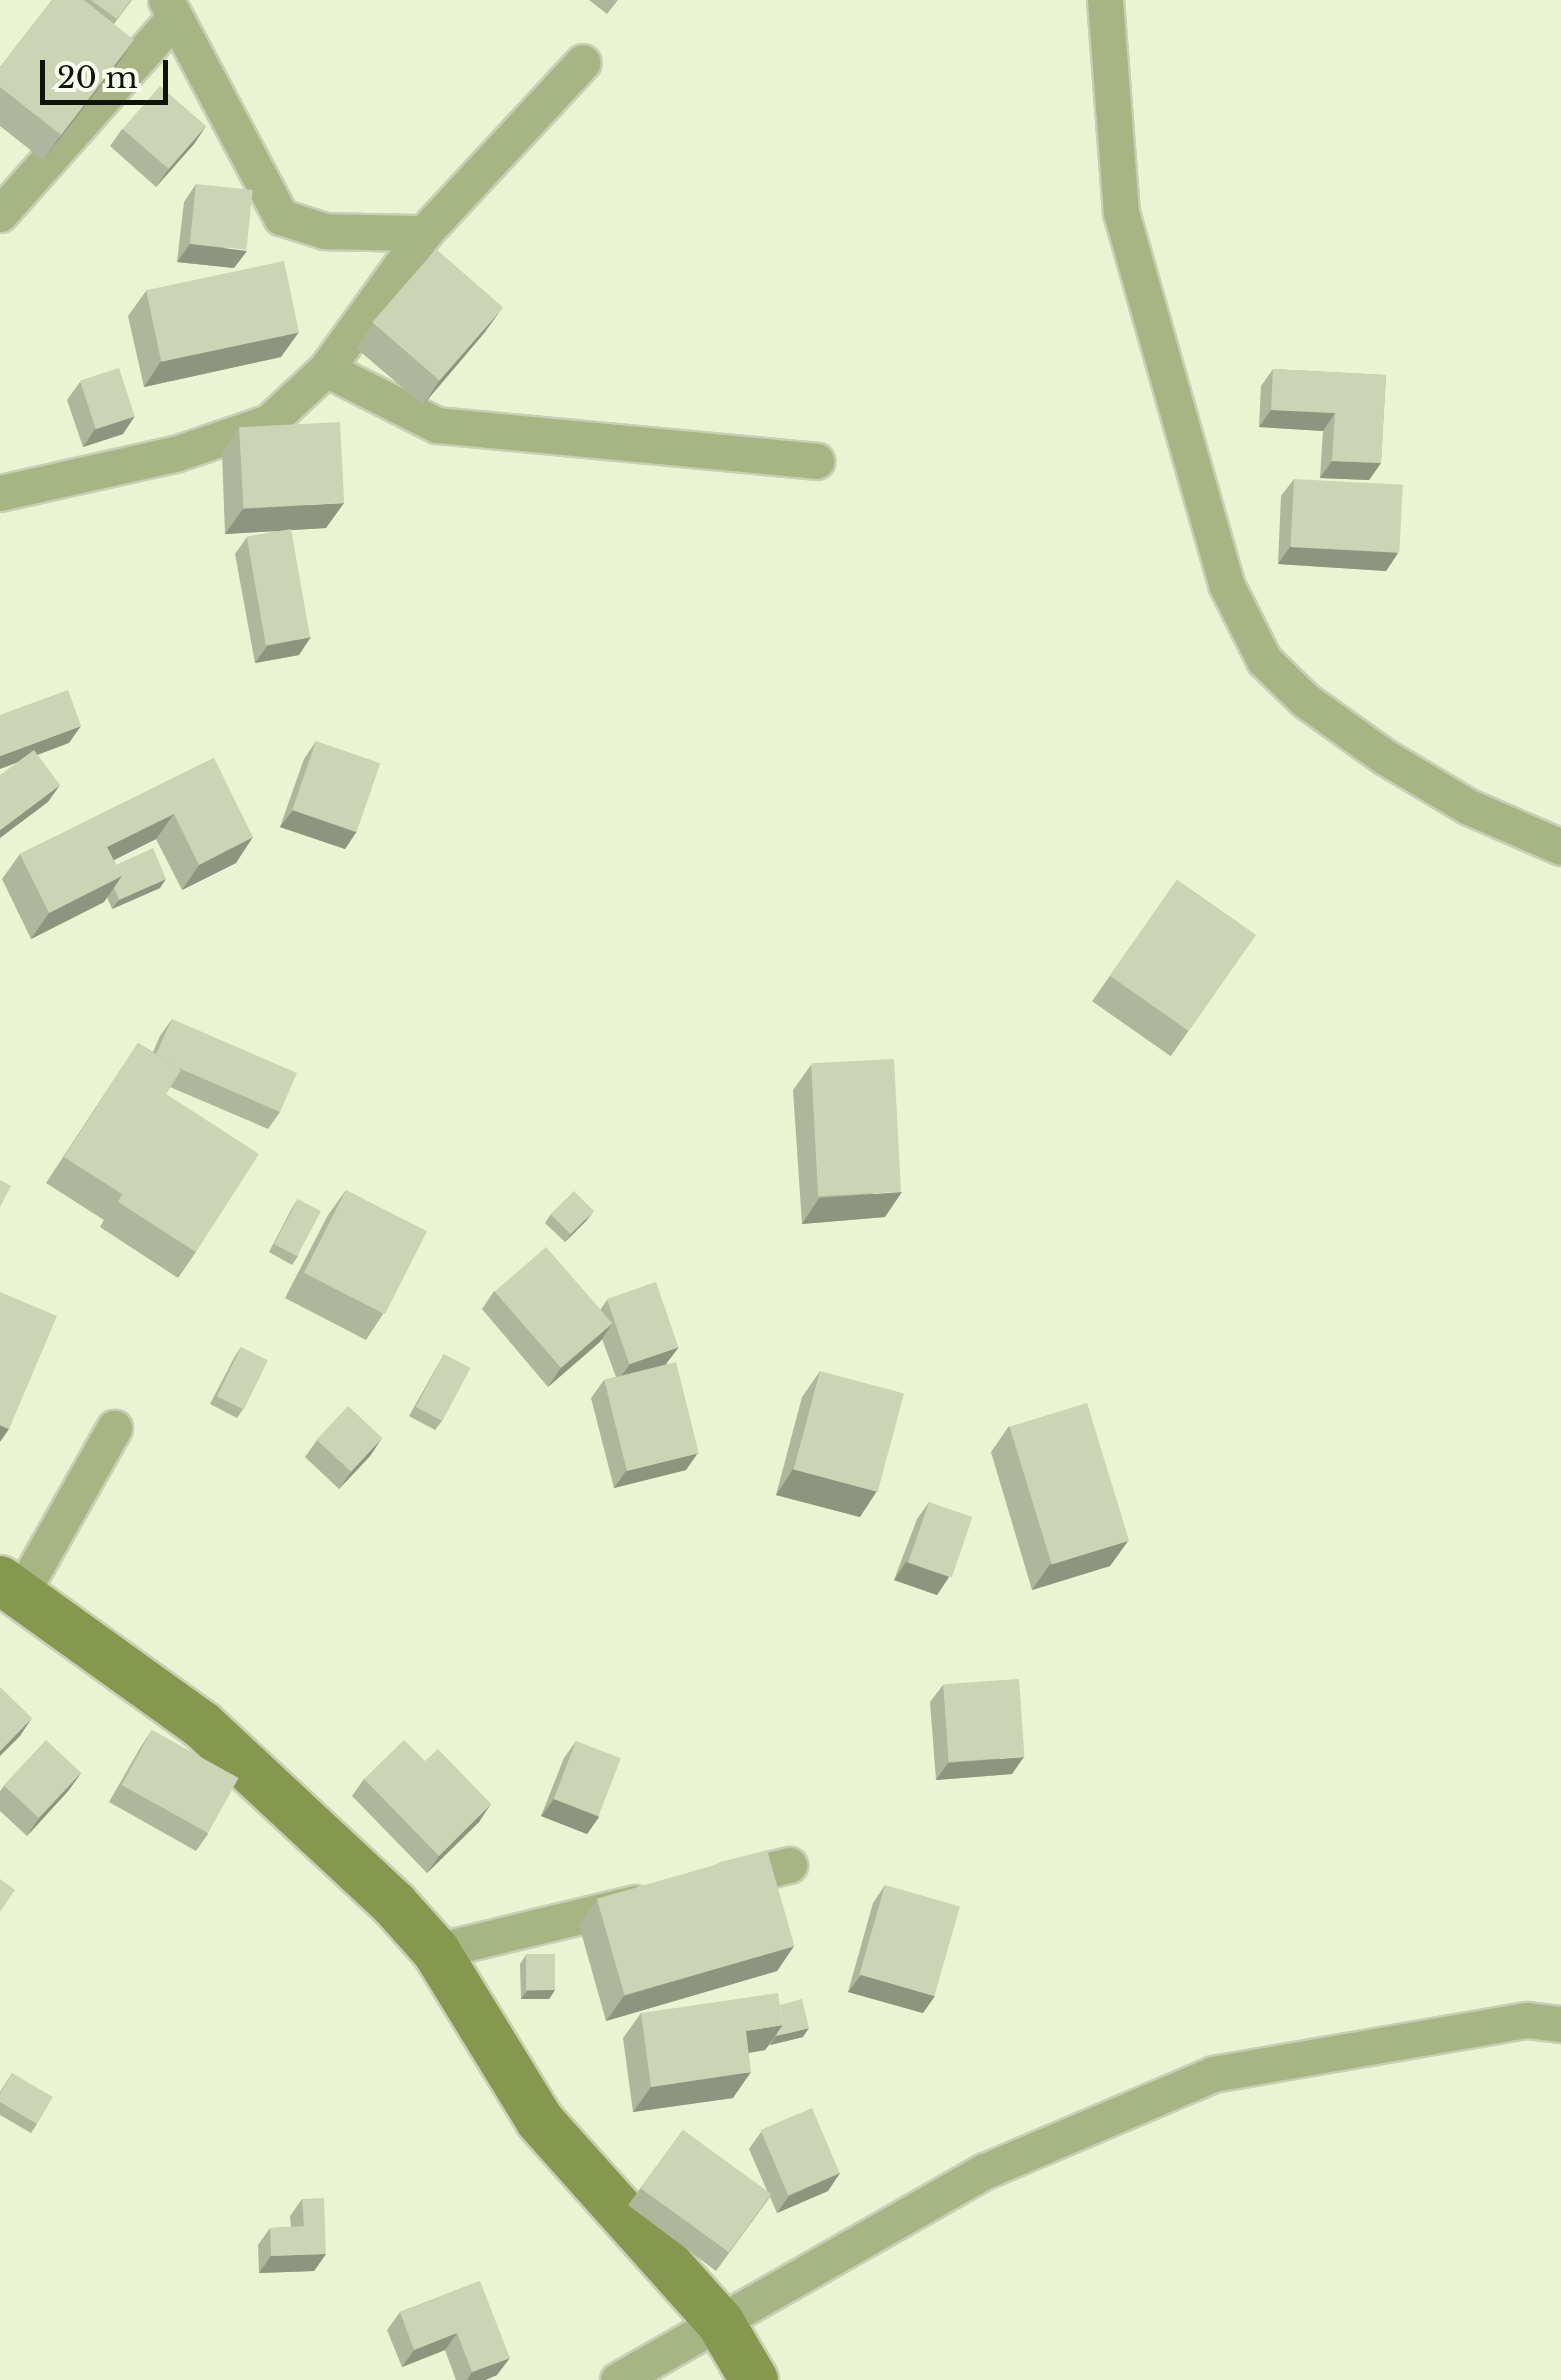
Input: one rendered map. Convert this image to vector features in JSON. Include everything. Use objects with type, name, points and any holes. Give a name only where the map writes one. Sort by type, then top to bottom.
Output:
[{"type":"street","points":[[1105,0],[1121,212],[1226,584],[1264,660],[1305,700],[1384,757],[1469,807],[1561,848]]},
{"type":"street","points":[[0,214],[169,10],[281,217],[325,230],[424,233]]},
{"type":"street","points":[[0,493],[176,454],[268,422],[326,369],[424,233],[583,62]]},
{"type":"street","points":[[326,369],[437,425],[816,462]]},
{"type":"street","points":[[114,1428],[10,1588],[202,1725],[394,1904],[436,1951],[540,2120],[720,2322],[754,2380]]},
{"type":"street","points":[[696,1888],[789,1865]]},
{"type":"street","points":[[436,1951],[659,1897]]},
{"type":"street","points":[[618,2380],[985,2171],[1214,2074],[1526,2020],[1561,2024]]},
{"type":"building","points":[[52,0],[84,0],[134,40],[61,135],[0,87],[0,67]]},
{"type":"building","points":[[91,0],[131,0],[117,19]]},
{"type":"building","points":[[160,86],[206,126],[169,169],[123,129]]},
{"type":"building","points":[[196,184],[253,190],[246,250],[190,244]]},
{"type":"building","points":[[436,249],[503,307],[440,381],[372,322]]},
{"type":"building","points":[[284,261],[299,332],[161,362],[146,290]]},
{"type":"building","points":[[119,368],[135,417],[96,429],[80,381]]},
{"type":"building","points":[[1273,369],[1386,375],[1381,463],[1332,461],[1335,413],[1271,410]]},
{"type":"building","points":[[340,422],[344,503],[243,508],[239,427]]},
{"type":"building","points":[[1294,479],[1403,485],[1399,553],[1290,547]]},
{"type":"building","points":[[291,529],[310,637],[266,645],[247,537]]},
{"type":"building","points":[[68,690],[81,726],[0,756],[0,715]]},
{"type":"building","points":[[316,741],[380,763],[357,832],[292,810]]},
{"type":"building","points":[[34,750],[60,785],[0,830],[0,775]]},
{"type":"building","points":[[214,758],[253,837],[199,865],[174,814],[107,847],[122,876],[49,913],[20,854]]},
{"type":"building","points":[[153,848],[166,879],[119,900],[114,888],[122,876],[116,865]]},
{"type":"building","points":[[1177,880],[1256,935],[1189,1031],[1110,976]]},
{"type":"building","points":[[172,1019],[297,1073],[280,1112],[176,1067],[156,1054]]},
{"type":"building","points":[[138,1043],[181,1070],[166,1094],[259,1154],[196,1252],[118,1202],[122,1194],[64,1157]]},
{"type":"building","points":[[894,1059],[901,1192],[818,1196],[811,1063]]},
{"type":"building","points":[[0,1180],[11,1186],[0,1207]]},
{"type":"building","points":[[346,1190],[427,1231],[385,1314],[304,1273]]},
{"type":"building","points":[[574,1191],[594,1211],[570,1234],[551,1214]]},
{"type":"building","points":[[298,1199],[321,1211],[297,1256],[274,1244]]},
{"type":"building","points":[[546,1247],[612,1323],[561,1368],[495,1292]]},
{"type":"building","points":[[656,1282],[678,1347],[629,1364],[607,1299]]},
{"type":"building","points":[[0,1292],[57,1316],[9,1429],[0,1425]]},
{"type":"building","points":[[241,1347],[268,1360],[244,1410],[217,1396]]},
{"type":"building","points":[[444,1354],[470,1368],[442,1421],[416,1407]]},
{"type":"building","points":[[676,1362],[699,1453],[627,1471],[604,1380]]},
{"type":"building","points":[[820,1371],[904,1394],[878,1492],[794,1470]]},
{"type":"building","points":[[1087,1403],[1129,1541],[1052,1564],[1010,1427]]},
{"type":"building","points":[[348,1406],[382,1438],[351,1472],[317,1440]]},
{"type":"building","points":[[929,1502],[972,1517],[952,1577],[908,1563]]},
{"type":"building","points":[[1019,1679],[1024,1757],[949,1762],[943,1684]]},
{"type":"building","points":[[0,1687],[32,1718],[0,1751]]},
{"type":"building","points":[[152,1730],[239,1778],[208,1833],[121,1785]]},
{"type":"building","points":[[46,1740],[81,1773],[39,1818],[4,1785]]},
{"type":"building","points":[[404,1740],[425,1761],[438,1749],[491,1804],[439,1856],[364,1779]]},
{"type":"building","points":[[576,1741],[621,1758],[599,1816],[554,1799]]},
{"type":"building","points":[[767,1850],[795,1946],[624,1995],[597,1899]]},
{"type":"building","points":[[0,1879],[15,1890],[0,1912]]},
{"type":"building","points":[[885,1885],[960,1906],[934,1996],[859,1974]]},
{"type":"building","points":[[526,1954],[555,1954],[555,1990],[526,1990]]},
{"type":"building","points":[[778,1993],[783,2025],[746,2031],[751,2072],[651,2087],[641,2013]]},
{"type":"building","points":[[802,1999],[809,2028],[776,2036],[783,2025],[780,2005]]},
{"type":"building","points":[[12,2073],[53,2097],[37,2124],[0,2102],[0,2094]]},
{"type":"building","points":[[812,2108],[840,2173],[788,2195],[760,2130]]},
{"type":"building","points":[[683,2130],[771,2194],[729,2252],[641,2188]]},
{"type":"building","points":[[324,2198],[326,2254],[271,2256],[270,2228],[304,2226],[302,2199]]},
{"type":"building","points":[[480,2281],[510,2358],[472,2372],[457,2333],[414,2350],[400,2312]]}]
